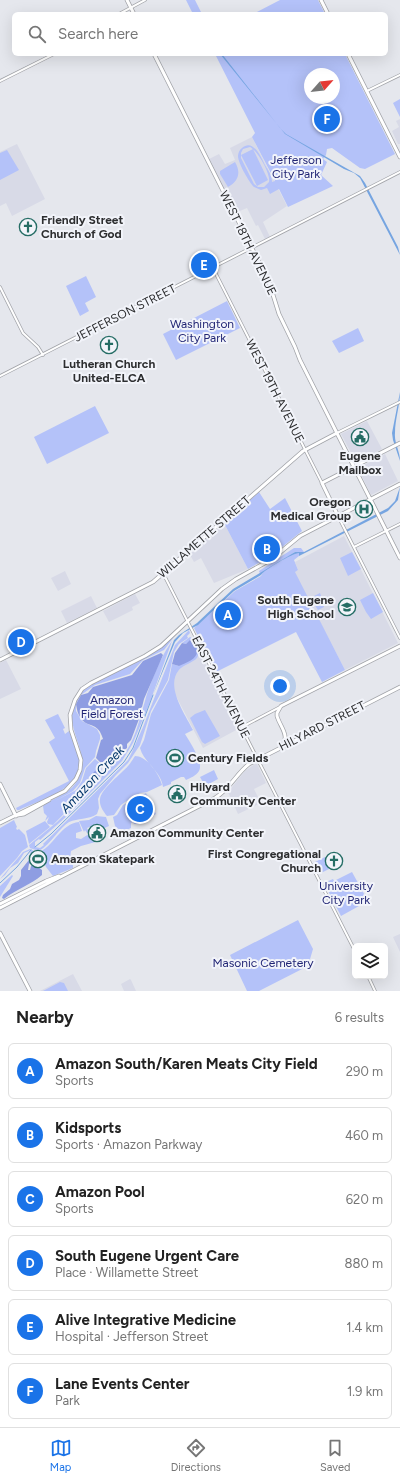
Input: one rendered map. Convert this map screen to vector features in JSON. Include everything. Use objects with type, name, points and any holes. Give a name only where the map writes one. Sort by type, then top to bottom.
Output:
[{"type":"main road","points":[[128,0],[133,12]]},
{"type":"main road","points":[[321,0],[327,12]]},
{"type":"main road","name":"WEST 18TH AVENUE","points":[[155,56],[252,248],[270,286],[279,314],[296,347],[300,360],[400,558]]},
{"type":"main road","points":[[349,56],[400,156]]},
{"type":"main road","name":"WILLAMETTE STREET","points":[[0,660],[148,584],[163,573],[305,449],[337,433]]},
{"type":"main road","points":[[338,516],[322,483],[397,445]]},
{"type":"main road","points":[[1,823],[40,802],[65,791],[73,784],[80,770],[80,755],[71,730],[70,720],[73,704],[79,693],[91,683],[153,651],[167,641],[228,584],[272,560],[308,531],[400,484]]},
{"type":"main road","points":[[290,743],[277,716],[281,706],[400,646]]},
{"type":"main road","name":"HILYARD STREET","points":[[0,908],[215,798],[227,789],[240,772],[258,759],[400,687]]},
{"type":"main road","points":[[280,748],[285,739],[284,732]]},
{"type":"main road","points":[[0,784],[16,816]]},
{"type":"main road","name":"HILYARD STREET","points":[[0,904],[46,881],[61,876]]},
{"type":"main road","points":[[0,932],[30,991]]},
{"type":"street","points":[[122,12],[145,0]]},
{"type":"street","points":[[0,82],[50,56]]},
{"type":"street","points":[[367,91],[400,75]]},
{"type":"street","name":"JEFFERSON STREET","points":[[0,376],[400,172]]},
{"type":"street","name":"WEST 19TH AVENUE","points":[[213,268],[322,483]]},
{"type":"street","points":[[0,287],[23,333],[38,347],[42,355]]},
{"type":"street","name":"WILLAMETTE STREET","points":[[337,433],[400,402]]},
{"type":"street","points":[[338,516],[400,638]]},
{"type":"street","points":[[354,547],[400,524]]},
{"type":"street","name":"EAST 24TH AVENUE","points":[[163,573],[352,945]]},
{"type":"street","points":[[241,727],[281,706]]},
{"type":"street","points":[[369,979],[375,991]]},
{"type":"shaded area","points":[[222,56],[224,56],[277,124]]},
{"type":"shaded area","points":[[400,119],[400,144],[398,144],[392,131],[399,127],[396,121]]},
{"type":"shaded area","points":[[281,129],[286,134],[360,176],[398,247],[400,255],[360,178],[354,173],[344,169],[285,134]]},
{"type":"shaded area","points":[[252,137],[287,206],[263,222],[270,237],[265,239],[258,225],[256,226],[247,208],[235,213],[209,159],[219,154],[225,164],[235,160],[230,148]]},
{"type":"shaded area","points":[[17,144],[45,199],[12,216],[6,203],[0,206],[0,152]]},
{"type":"shaded area","points":[[400,392],[395,437],[400,461],[392,433]]},
{"type":"shaded area","points":[[367,421],[382,449],[356,462],[341,434]]},
{"type":"shaded area","points":[[385,454],[398,481],[371,495],[358,468]]},
{"type":"shaded area","points":[[400,487],[398,500],[388,511],[299,556],[299,553],[291,556],[267,569],[261,575],[234,591],[198,625],[183,633],[175,642],[153,695],[174,640],[179,635],[197,623],[233,589],[295,552],[304,552],[388,508],[395,501]]},
{"type":"shaded area","points":[[224,523],[248,569],[214,583],[201,558],[194,562],[189,553]]},
{"type":"shaded area","name":"South Eugene High School","points":[[344,536],[398,643],[345,670],[294,572],[298,570],[295,562]]},
{"type":"shaded area","points":[[65,571],[71,584],[58,591],[51,578]]},
{"type":"shaded area","points":[[135,594],[140,603],[132,607],[133,610],[109,622],[103,611]]},
{"type":"shaded area","points":[[91,596],[97,608],[67,623],[61,611]]},
{"type":"shaded area","points":[[200,653],[238,729],[203,748],[175,694],[173,685],[174,677],[177,672],[184,665],[197,658]]},
{"type":"shaded area","points":[[6,660],[21,689],[0,699],[0,663]]},
{"type":"shaded area","points":[[257,764],[266,783],[254,789],[261,803],[238,814],[228,792],[245,771]]},
{"type":"shaded area","points":[[146,798],[149,805],[136,812],[132,805]]},
{"type":"shaded area","points":[[400,934],[400,952],[393,937]]},
{"type":"shaded area","points":[[73,974],[82,991],[40,991]]},
{"type":"shaded area","points":[[130,979],[136,991],[124,991],[121,984]]},
{"type":"green space","points":[[186,0],[195,0],[201,12],[192,12]]},
{"type":"green space","points":[[280,0],[318,0],[324,12],[257,12]]},
{"type":"green space","name":"Jefferson City Park","points":[[216,56],[346,56],[395,154],[365,169],[360,168],[332,148],[327,149],[326,155],[323,159],[327,162],[321,175],[333,186],[288,207],[279,189],[270,194],[267,188],[261,190],[254,187],[238,159],[238,153],[240,150],[250,145],[253,147],[259,153],[270,173],[272,182],[275,181],[252,137],[255,133]],"holes":[[[250,147],[266,168],[269,178],[269,182],[264,187],[258,187],[254,184],[241,158],[243,149]]]},
{"type":"green space","points":[[400,99],[400,117],[393,103]]},
{"type":"green space","points":[[253,149],[268,180],[257,186],[241,155]]},
{"type":"green space","points":[[7,150],[19,170],[0,180],[0,153]]},
{"type":"green space","points":[[235,162],[238,169],[238,176],[235,182],[228,187],[220,174],[220,171]]},
{"type":"green space","points":[[86,276],[96,297],[85,303],[89,311],[80,316],[66,286]]},
{"type":"green space","name":"Washington City Park","points":[[227,301],[240,328],[176,360],[163,334]]},
{"type":"green space","points":[[358,328],[364,341],[339,353],[332,341]]},
{"type":"green space","points":[[95,406],[109,433],[47,464],[34,437]]},
{"type":"green space","points":[[259,492],[270,509],[285,498],[302,531],[271,556],[248,569],[224,523]]},
{"type":"green space","points":[[294,548],[301,548],[304,552],[295,552],[260,574],[259,571]]},
{"type":"green space","points":[[352,552],[361,569],[348,576],[340,558]]},
{"type":"green space","points":[[294,553],[299,553],[299,556],[294,560],[298,570],[295,572],[345,670],[322,682],[296,632],[216,672],[194,628],[235,591],[261,576],[263,572]]},
{"type":"green space","points":[[320,593],[324,607],[318,610],[310,598]]},
{"type":"green space","points":[[373,593],[383,612],[371,619],[360,600]]},
{"type":"green space","points":[[189,630],[190,633],[187,636],[188,638],[179,644],[174,652],[168,680],[151,711],[140,745],[128,763],[100,794],[98,799],[99,808],[97,814],[69,822],[39,851],[30,848],[29,845],[57,822],[101,779],[106,764],[103,766],[104,764],[121,757],[126,752],[136,731],[156,670],[172,641],[150,702],[133,743],[122,761],[67,816],[40,840],[39,839],[35,842],[35,847],[40,848],[44,845],[43,844],[128,760],[143,727],[175,645]]},
{"type":"green space","points":[[174,637],[164,650],[143,660],[130,674],[95,685],[81,695],[76,704],[76,711],[82,721],[97,729],[100,739],[95,757],[85,768],[80,783],[73,791],[55,801],[76,790],[82,781],[86,768],[95,759],[101,764],[102,774],[97,771],[94,781],[96,781],[53,825],[48,824],[47,822],[49,817],[45,821],[47,816],[44,813],[43,806],[72,787],[81,773],[82,761],[73,728],[72,717],[74,705],[80,694],[94,683],[148,655]]},
{"type":"green space","points":[[190,637],[200,653],[196,659],[179,670],[175,677],[174,684],[175,692],[181,708],[193,730],[185,734],[196,752],[200,767],[195,776],[186,780],[184,777],[181,777],[171,782],[171,784],[163,787],[162,781],[145,758],[140,748],[144,740],[151,714],[169,680],[172,664],[179,666],[191,640],[186,644],[182,643]]},
{"type":"green space","points":[[190,640],[196,647],[197,654],[195,657],[179,666],[172,664],[175,653],[182,643],[186,644]]},
{"type":"green space","name":"Amazon Field Forest","points":[[161,653],[163,655],[142,707],[137,711],[139,719],[131,740],[127,744],[127,748],[121,752],[119,757],[110,758],[101,763],[96,758],[101,740],[103,739],[101,734],[99,730],[82,720],[76,704],[81,695],[88,693],[93,687],[132,675],[143,661]]},
{"type":"green space","points":[[205,710],[220,736],[205,744],[202,742],[190,718]]},
{"type":"green space","points":[[58,714],[65,728],[63,729],[65,734],[69,731],[76,748],[79,758],[78,769],[68,786],[49,797],[17,810],[16,808],[69,781],[49,742],[55,738],[45,720]]},
{"type":"green space","points":[[135,756],[144,759],[152,766],[162,785],[147,792],[140,793],[121,805],[114,815],[107,816],[100,803],[101,795],[129,765]]},
{"type":"green space","points":[[214,770],[218,779],[205,786],[200,777]]},
{"type":"green space","points":[[95,771],[102,774],[96,781],[92,778]]},
{"type":"green space","points":[[146,793],[156,814],[137,824],[134,824],[133,822],[131,823],[131,828],[122,832],[115,826],[113,817],[117,815],[123,805]]},
{"type":"green space","points":[[96,816],[106,817],[109,826],[98,831],[95,825],[87,828],[89,832],[87,833],[85,830],[84,832],[79,821],[89,820]]},
{"type":"green space","points":[[14,820],[17,830],[19,829],[25,835],[28,847],[22,851],[0,876],[0,828]]},
{"type":"green space","points":[[45,821],[50,827],[29,844],[26,831]]},
{"type":"green space","points":[[79,822],[82,831],[76,833],[76,838],[81,839],[92,832],[96,833],[99,841],[81,846],[71,851],[70,859],[73,868],[53,876],[46,867],[40,852],[67,826]]},
{"type":"green space","points":[[30,849],[36,852],[29,858],[31,850],[24,853],[18,863],[10,868],[0,879],[23,852]]},
{"type":"green space","points":[[32,856],[34,859],[29,864],[28,870],[30,870],[31,866],[34,864],[42,870],[42,875],[4,899],[2,898],[3,895],[10,889],[12,884],[19,880],[21,870]]},
{"type":"green space","points":[[325,857],[331,868],[319,874],[313,863]]},
{"type":"green space","name":"University City Park","points":[[352,872],[368,901],[341,916],[324,883],[333,879],[334,881]]},
{"type":"green space","points":[[12,875],[13,876],[0,897],[0,886]]},
{"type":"green space","name":"Masonic Cemetery","points":[[298,920],[313,949],[308,966],[259,991],[247,991],[230,955]]},
{"type":"green space","points":[[60,982],[64,983],[68,991],[43,991]]},
{"type":"waterway","name":"Amazon Creek","points":[[35,847],[51,834],[124,762],[133,748],[153,695]]},
{"type":"waterway","name":"Amazon Creek","points":[[0,883],[17,867],[31,850]]},
{"type":"place","name":"Lane Events Center","points":[[327,119]]},
{"type":"place","name":"Friendly Street Church of God","points":[[28,227]]},
{"type":"place","name":"Alive Integrative Medicine","points":[[204,265]]},
{"type":"place","name":"Lutheran Church United-ELCA","points":[[109,345]]},
{"type":"place","name":"Eugene Mailbox","points":[[360,437]]},
{"type":"place","name":"Oregon Medical Group","points":[[364,509]]},
{"type":"place","name":"Kidsports","points":[[267,549]]},
{"type":"place","name":"South Eugene High School","points":[[347,607]]},
{"type":"place","name":"Amazon South/Karen Meats City Field","points":[[228,615]]},
{"type":"place","name":"South Eugene Urgent Care","points":[[21,642]]},
{"type":"place","name":"Century Fields","points":[[175,758]]},
{"type":"place","name":"Hilyard Community Center","points":[[177,794]]},
{"type":"place","name":"Amazon Pool","points":[[140,809]]},
{"type":"place","name":"Amazon Community Center","points":[[97,833]]},
{"type":"place","name":"Amazon Skatepark","points":[[38,859]]},
{"type":"place","name":"First Congregational Church","points":[[334,861]]}]
